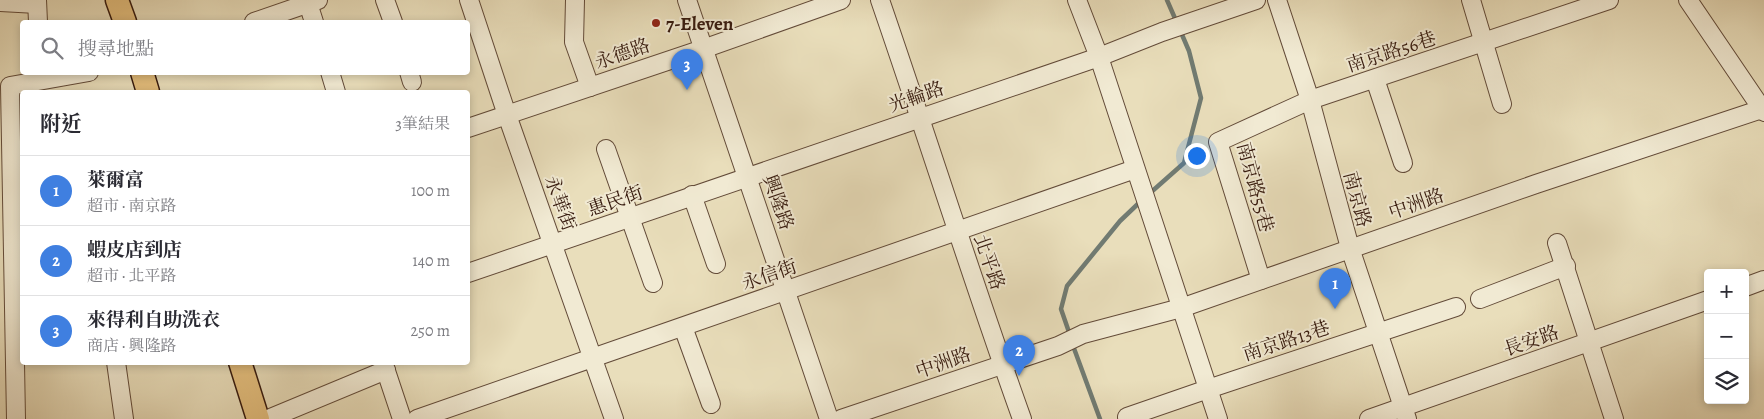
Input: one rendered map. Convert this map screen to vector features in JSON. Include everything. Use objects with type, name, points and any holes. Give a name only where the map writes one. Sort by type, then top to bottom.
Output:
[{"type":"main road","points":[[117,0],[124,20]]},
{"type":"main road","points":[[143,75],[147,90]]},
{"type":"main road","points":[[241,365],[258,419]]},
{"type":"street","points":[[385,0],[392,20]]},
{"type":"street","name":"永華街","points":[[469,0],[507,115],[614,419]]},
{"type":"street","points":[[576,0],[574,42],[590,87]]},
{"type":"street","name":"興隆路","points":[[687,0],[830,419]]},
{"type":"street","name":"永德路","points":[[470,127],[703,49],[841,0]]},
{"type":"street","name":"北平路","points":[[880,0],[921,117],[1002,365],[1022,419]]},
{"type":"street","points":[[1078,0],[1099,57],[1218,419]]},
{"type":"street","name":"光輪路","points":[[748,176],[1099,57],[1162,32],[1256,0]]},
{"type":"street","name":"南京路","points":[[1276,0],[1310,100],[1350,248],[1405,413]]},
{"type":"street","points":[[1472,0],[1502,104]]},
{"type":"street","name":"南京路56巷","points":[[1310,100],[1609,0]]},
{"type":"street","points":[[1688,0],[1763,110]]},
{"type":"street","points":[[259,20],[311,1],[314,20]]},
{"type":"street","points":[[0,2],[37,2],[38,20]]},
{"type":"street","points":[[16,419],[10,86],[72,75]]},
{"type":"street","points":[[331,75],[335,90]]},
{"type":"street","points":[[1375,79],[1403,163]]},
{"type":"street","name":"南京路55巷","points":[[1261,280],[1218,142],[1310,100]]},
{"type":"street","name":"中洲路","points":[[841,419],[1058,346],[1083,334],[1181,308],[1536,184],[1763,110]]},
{"type":"street","points":[[606,149],[653,283]]},
{"type":"street","name":"永信街","points":[[417,419],[957,231],[1136,173]]},
{"type":"street","name":"惠民街","points":[[470,272],[748,176]]},
{"type":"street","points":[[692,196],[716,264]]},
{"type":"street","points":[[1557,243],[1614,419]]},
{"type":"street","points":[[1480,299],[1566,266]]},
{"type":"street","points":[[1749,286],[1764,281]]},
{"type":"street","name":"長安路","points":[[1369,419],[1405,413],[1589,342],[1704,301]]},
{"type":"street","name":"南京路13巷","points":[[1127,417],[1456,307]]},
{"type":"street","points":[[683,327],[711,404]]},
{"type":"street","points":[[116,365],[124,419]]},
{"type":"street","points":[[268,419],[384,366],[402,419]]},
{"type":"waterway","points":[[1167,0],[1177,23]]},
{"type":"waterway","points":[[1149,194],[1184,163],[1201,98],[1189,51],[1180,30]]},
{"type":"waterway","points":[[1070,335],[1061,309],[1067,286],[1120,221],[1141,201]]},
{"type":"waterway","points":[[1072,343],[1100,419]]},
{"type":"place","name":"7-Eleven","points":[[656,23]]},
{"type":"place","name":"來得利自助洗衣","points":[[687,90]]},
{"type":"place","name":"萊爾富","points":[[1335,309]]},
{"type":"place","name":"蝦皮店到店","points":[[1019,376]]}]
